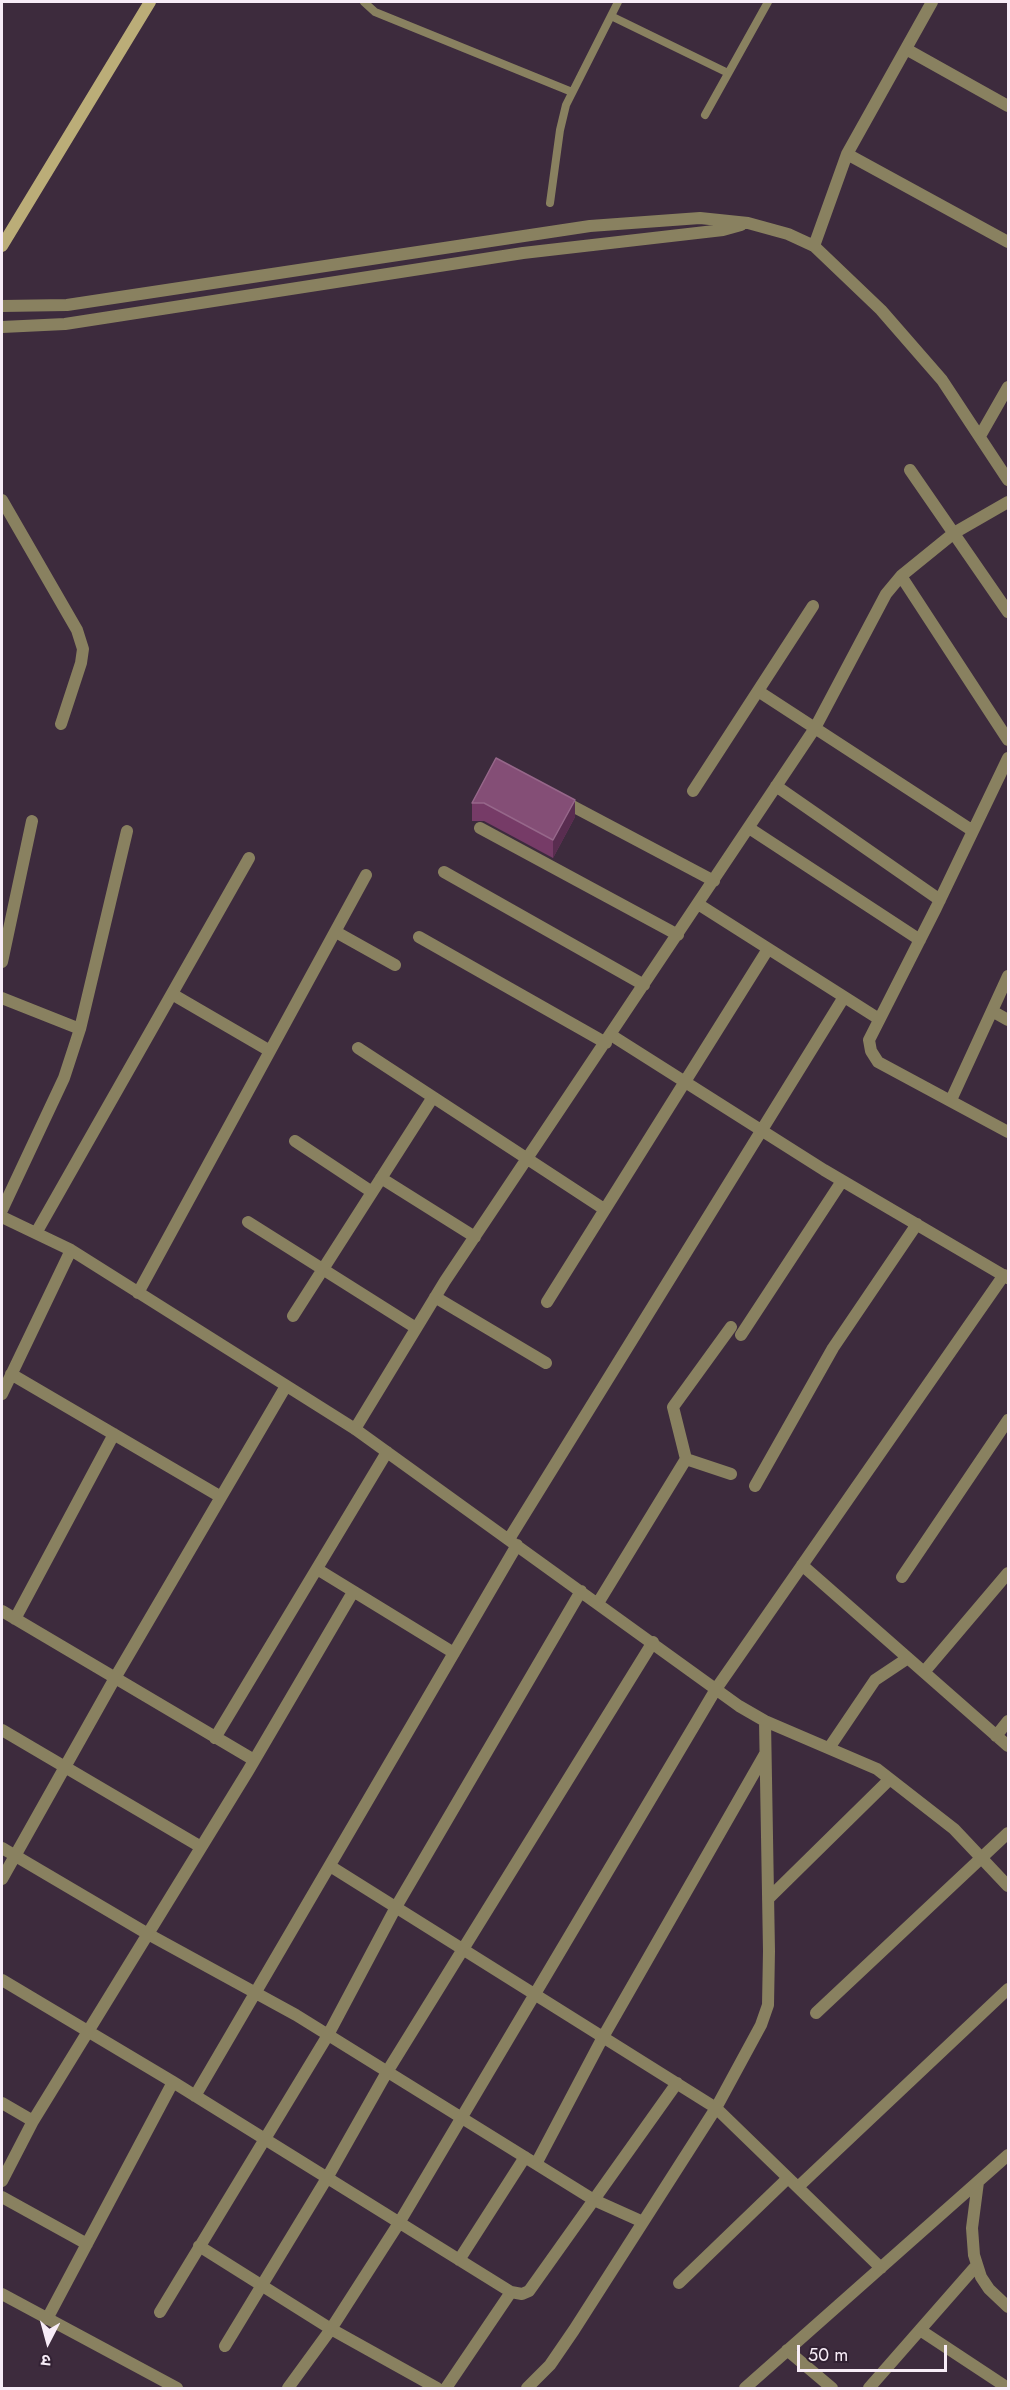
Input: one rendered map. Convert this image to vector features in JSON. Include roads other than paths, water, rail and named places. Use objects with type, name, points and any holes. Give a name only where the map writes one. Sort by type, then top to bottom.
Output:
[{"type":"main road","points":[[2,246],[6,231],[150,2]]},
{"type":"street","points":[[814,246],[848,154],[932,2]]},
{"type":"street","points":[[906,49],[1008,106]]},
{"type":"street","points":[[848,154],[1008,242]]},
{"type":"street","points":[[2,306],[67,305],[590,226],[700,218],[748,223],[788,234],[814,246],[881,310],[942,380],[1008,480]]},
{"type":"street","points":[[2,327],[65,324],[524,253],[723,230],[748,223]]},
{"type":"street","points":[[980,436],[1008,387]]},
{"type":"street","points":[[910,470],[1008,612]]},
{"type":"street","points":[[2,500],[77,630],[83,649],[81,663],[61,724]]},
{"type":"street","points":[[355,1429],[435,1297],[814,728],[886,594],[901,576],[954,533],[1008,502]]},
{"type":"street","points":[[901,576],[1008,740]]},
{"type":"street","points":[[693,790],[813,606]]},
{"type":"street","points":[[758,692],[973,831]]},
{"type":"street","points":[[1008,758],[1004,778],[973,831],[869,1040],[871,1051],[878,1062],[1008,1132]]},
{"type":"street","points":[[776,786],[940,900]]},
{"type":"street","points":[[552,795],[714,881]]},
{"type":"street","points":[[2,962],[32,821]]},
{"type":"street","points":[[480,828],[678,934]]},
{"type":"street","points":[[749,828],[920,940]]},
{"type":"street","points":[[2,1210],[64,1078],[80,1029],[127,831]]},
{"type":"street","points":[[36,1233],[249,858]]},
{"type":"street","points":[[444,872],[644,985]]},
{"type":"street","points":[[138,1293],[366,875]]},
{"type":"street","points":[[698,904],[879,1019]]},
{"type":"street","points":[[336,932],[395,965]]},
{"type":"street","points":[[288,2388],[332,2329],[399,2223],[716,1689],[1006,1276],[842,1181],[684,1081],[419,937]]},
{"type":"street","points":[[547,1302],[768,949]]},
{"type":"street","points":[[951,1100],[1008,976]]},
{"type":"street","points":[[172,994],[270,1051]]},
{"type":"street","points":[[195,2096],[454,1653],[513,1542],[844,997]]},
{"type":"street","points":[[2,998],[80,1029]]},
{"type":"street","points":[[992,1011],[1008,1020]]},
{"type":"street","points":[[358,1048],[604,1209]]},
{"type":"street","points":[[293,1316],[433,1097]]},
{"type":"street","points":[[295,1142],[372,1192]]},
{"type":"street","points":[[381,1178],[475,1237]]},
{"type":"street","points":[[741,1335],[842,1181]]},
{"type":"street","points":[[2,1216],[71,1250],[355,1429],[716,1689],[765,1721],[876,1769],[954,1829],[1008,1886]]},
{"type":"street","points":[[248,1222],[416,1328]]},
{"type":"street","points":[[755,1486],[833,1348],[917,1224]]},
{"type":"street","points":[[2,1394],[71,1250]]},
{"type":"street","points":[[435,1297],[546,1363]]},
{"type":"street","points":[[598,1603],[686,1459],[673,1407],[731,1327]]},
{"type":"street","points":[[11,1374],[221,1497]]},
{"type":"street","points":[[2,1879],[115,1678],[286,1386]]},
{"type":"street","points":[[902,1577],[1008,1420]]},
{"type":"street","points":[[15,1619],[114,1434]]},
{"type":"street","points":[[215,1738],[387,1452]]},
{"type":"street","points":[[686,1459],[732,1474]]},
{"type":"street","points":[[802,1565],[1008,1746]]},
{"type":"street","points":[[317,1569],[454,1653]]},
{"type":"street","points":[[924,1672],[1008,1573]]},
{"type":"street","points":[[160,2312],[328,2035],[396,1907],[581,1591]]},
{"type":"street","points":[[2,2181],[33,2121],[254,1760],[353,1592]]},
{"type":"street","points":[[2,1611],[254,1760]]},
{"type":"street","points":[[225,2346],[327,2178],[387,2072],[653,1642]]},
{"type":"street","points":[[830,1748],[875,1680],[908,1658]]},
{"type":"street","points":[[527,2388],[550,2365],[716,2108],[752,2044],[768,2005],[765,1721]]},
{"type":"street","points":[[996,1736],[1008,1721]]},
{"type":"street","points":[[2,1730],[201,1847]]},
{"type":"street","points":[[459,2260],[531,2161],[765,1753]]},
{"type":"street","points":[[768,1899],[890,1779]]},
{"type":"street","points":[[816,2013],[983,1860],[1008,1833]]},
{"type":"street","points":[[2,1848],[148,1934],[328,2035],[594,2200],[643,2222]]},
{"type":"street","points":[[330,1866],[716,2108],[881,2268]]},
{"type":"street","points":[[2,1980],[173,2082],[511,2292],[522,2294],[529,2291],[677,2083]]},
{"type":"street","points":[[798,2187],[1008,1989]]},
{"type":"street","points":[[47,2319],[173,2082]]},
{"type":"street","points":[[2,2103],[33,2121]]},
{"type":"street","points":[[745,2388],[1008,2156]]},
{"type":"street","points":[[679,2283],[788,2178]]},
{"type":"street","points":[[978,2182],[972,2228],[976,2266],[989,2289],[1008,2307]]},
{"type":"street","points":[[2,2197],[87,2244]]},
{"type":"street","points":[[199,2246],[332,2329],[437,2388]]},
{"type":"street","points":[[869,2388],[976,2266]]},
{"type":"street","points":[[446,2388],[511,2292]]},
{"type":"street","points":[[2,2294],[177,2388]]},
{"type":"street","points":[[920,2330],[1008,2388]]},
{"type":"street","points":[[787,2350],[831,2388]]},
{"type":"lane","points":[[364,2],[375,12],[572,92]]},
{"type":"lane","points":[[550,203],[560,130],[566,105],[618,2]]},
{"type":"lane","points":[[705,115],[768,2]]},
{"type":"lane","points":[[611,16],[728,73]]}]
